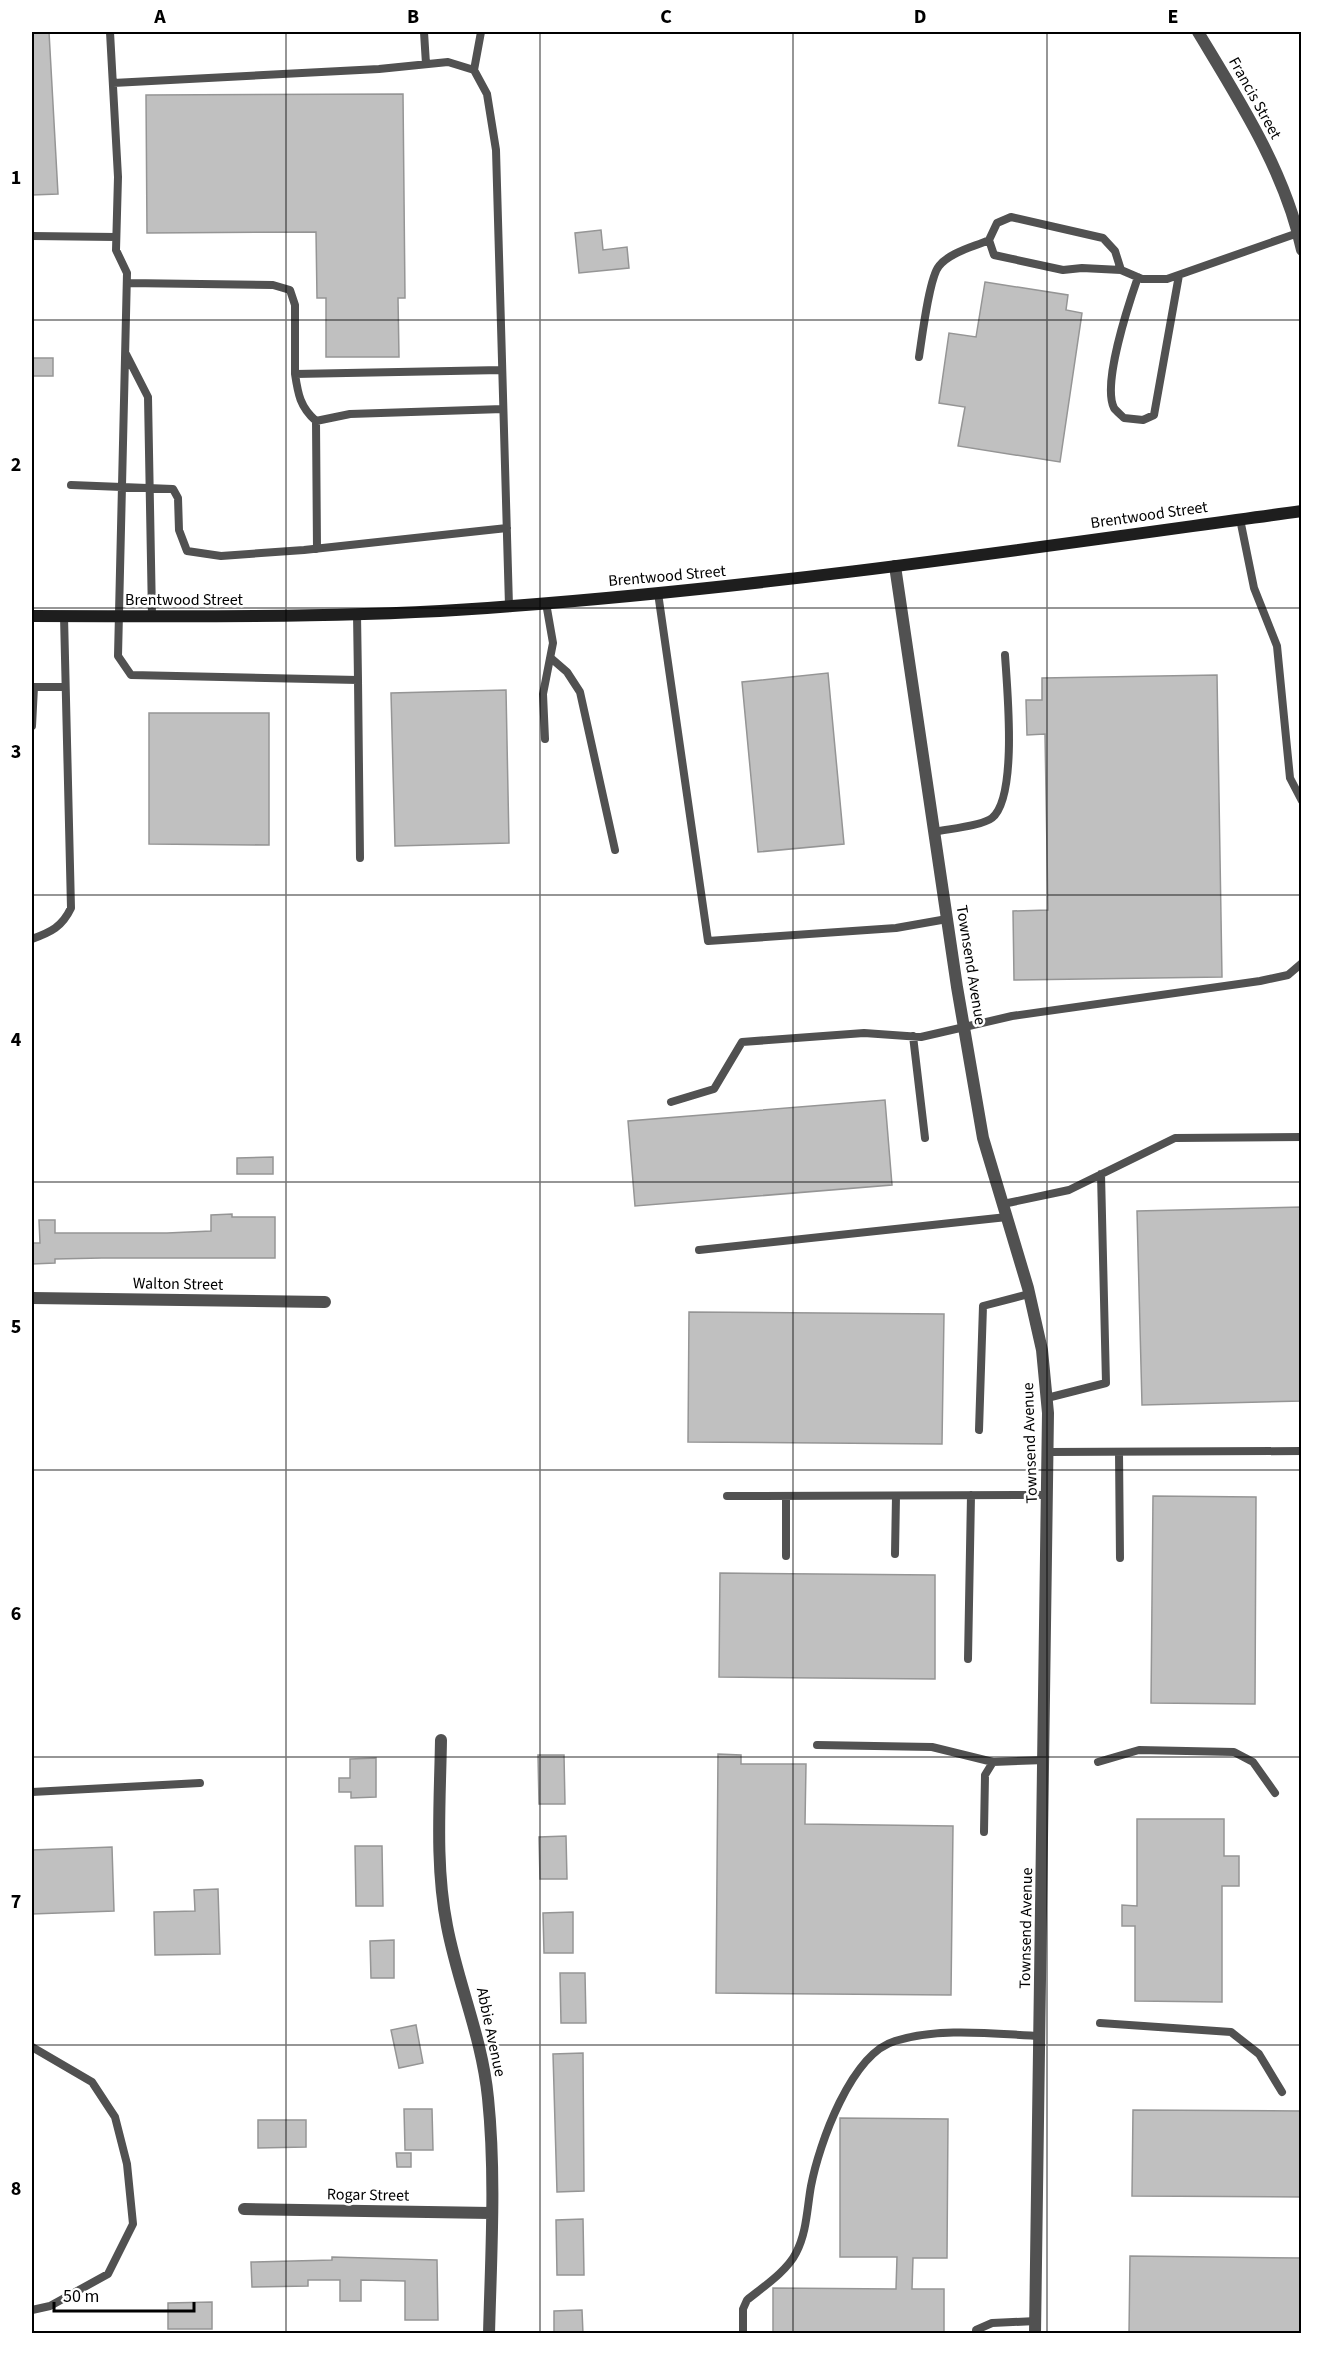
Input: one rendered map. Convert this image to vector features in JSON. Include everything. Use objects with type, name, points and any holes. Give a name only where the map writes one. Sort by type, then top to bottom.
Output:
[{"type":"main road","name":"Brentwood Street","points":[[32,616],[357,614],[546,603],[751,585],[1302,511]]},
{"type":"street","name":"Francis Street","points":[[1198,32],[1269,156],[1298,233],[1302,250]]},
{"type":"street","name":"Townsend Avenue","points":[[895,566],[982,1138],[1029,1294],[1042,1350],[1047,1398],[1045,1760],[1036,2327]]},
{"type":"street","name":"Walton Street","points":[[32,1298],[325,1302]]},
{"type":"street","name":"Abbie Avenue","points":[[441,1740],[440,1876],[447,1927],[476,2026],[488,2097],[491,2213],[489,2334]]},
{"type":"street","name":"Rogar Street","points":[[244,2209],[491,2213]]},
{"type":"lane","points":[[110,32],[118,177],[116,250],[127,273],[118,656],[130,675],[358,680]]},
{"type":"lane","points":[[424,32],[426,64]]},
{"type":"lane","points":[[481,32],[474,70],[487,94],[495,150],[509,606]]},
{"type":"lane","points":[[113,83],[379,69],[447,62],[474,70]]},
{"type":"lane","points":[[919,357],[932,283],[939,266],[959,252],[989,240],[997,223],[1011,217],[1103,238],[1115,250],[1121,270]]},
{"type":"lane","points":[[989,240],[994,255],[1041,267],[1063,270],[1082,268],[1121,270],[1138,277],[1167,279],[1298,233]]},
{"type":"lane","points":[[32,236],[116,237]]},
{"type":"lane","points":[[1138,277],[1120,330],[1112,388],[1113,407],[1124,418],[1143,420],[1154,415],[1179,275]]},
{"type":"lane","points":[[127,283],[273,285],[290,290],[295,305],[295,374],[298,398],[306,412],[316,421],[317,549]]},
{"type":"lane","points":[[126,353],[148,397],[152,616]]},
{"type":"lane","points":[[295,374],[502,369]]},
{"type":"lane","points":[[316,421],[350,414],[503,409]]},
{"type":"lane","points":[[70,485],[173,489],[178,498],[179,530],[187,551],[221,556],[317,549],[507,528]]},
{"type":"lane","points":[[1240,519],[1254,588],[1277,646],[1290,778],[1302,801]]},
{"type":"lane","points":[[658,593],[708,941],[896,928],[947,919]]},
{"type":"lane","points":[[545,740],[543,694],[552,658],[553,643],[546,603]]},
{"type":"lane","points":[[357,614],[360,858]]},
{"type":"lane","points":[[32,939],[55,931],[65,920],[71,908],[64,616]]},
{"type":"lane","points":[[934,832],[989,820],[999,808],[1010,757],[1005,655]]},
{"type":"lane","points":[[552,658],[567,672],[580,692],[615,850]]},
{"type":"lane","points":[[32,726],[33,687],[65,687]]},
{"type":"lane","points":[[671,1102],[714,1089],[742,1042],[864,1033],[913,1036],[1012,1016],[1260,981],[1288,975],[1302,963]]},
{"type":"lane","points":[[913,1036],[925,1138]]},
{"type":"lane","points":[[1003,1204],[1069,1190],[1174,1138],[1302,1137]]},
{"type":"lane","points":[[1047,1398],[1106,1383],[1101,1174]]},
{"type":"lane","points":[[699,1250],[1006,1217]]},
{"type":"lane","points":[[979,1430],[983,1306],[1029,1294]]},
{"type":"lane","points":[[1048,1452],[1302,1451]]},
{"type":"lane","points":[[1119,1452],[1120,1558]]},
{"type":"lane","points":[[727,1496],[1048,1495]]},
{"type":"lane","points":[[786,1496],[786,1556]]},
{"type":"lane","points":[[895,1554],[896,1496]]},
{"type":"lane","points":[[968,1659],[971,1496]]},
{"type":"lane","points":[[817,1745],[932,1748],[993,1762],[1045,1760]]},
{"type":"lane","points":[[1098,1762],[1139,1750],[1234,1752],[1253,1762],[1275,1793]]},
{"type":"lane","points":[[984,1832],[985,1775],[993,1762]]},
{"type":"lane","points":[[32,1792],[200,1783]]},
{"type":"lane","points":[[1100,2023],[1231,2032],[1259,2054],[1282,2092]]},
{"type":"lane","points":[[742,2334],[743,2309],[747,2300],[796,2254],[808,2215],[819,2154],[839,2106],[858,2071],[876,2048],[895,2041],[926,2035],[977,2033],[1041,2036]]},
{"type":"lane","points":[[32,2048],[92,2082],[115,2117],[127,2164],[134,2224],[108,2274],[50,2306],[32,2310]]},
{"type":"lane","points":[[976,2334],[976,2330],[992,2323],[1036,2327]]},
{"type":"building","points":[[32,32],[49,32],[58,194],[32,195]]},
{"type":"building","points":[[403,94],[405,298],[398,298],[399,357],[326,357],[326,298],[317,298],[316,232],[147,233],[146,95]]},
{"type":"building","points":[[601,230],[603,250],[627,247],[629,268],[579,273],[575,233]]},
{"type":"building","points":[[985,282],[1068,295],[1066,310],[1082,313],[1060,462],[958,446],[965,407],[939,403],[949,333],[976,337]]},
{"type":"building","points":[[32,358],[53,358],[53,376],[32,376]]},
{"type":"building","points":[[828,673],[844,844],[758,852],[742,682]]},
{"type":"building","points":[[1217,675],[1222,977],[1014,980],[1013,911],[1048,910],[1045,734],[1027,735],[1026,700],[1042,700],[1042,678]]},
{"type":"building","points":[[506,690],[509,843],[395,846],[391,693]]},
{"type":"building","points":[[149,713],[269,713],[269,845],[149,844]]},
{"type":"building","points":[[885,1100],[892,1185],[635,1206],[628,1121]]},
{"type":"building","points":[[273,1157],[273,1174],[237,1174],[237,1158]]},
{"type":"building","points":[[1302,1207],[1302,1401],[1142,1405],[1137,1211]]},
{"type":"building","points":[[232,1214],[232,1217],[275,1217],[275,1258],[55,1259],[55,1263],[32,1264],[32,1243],[40,1243],[39,1220],[55,1220],[55,1233],[167,1233],[211,1231],[211,1215]]},
{"type":"building","points":[[689,1312],[944,1314],[942,1444],[688,1442]]},
{"type":"building","points":[[1153,1496],[1256,1497],[1255,1704],[1151,1703]]},
{"type":"building","points":[[720,1573],[935,1575],[935,1679],[719,1677]]},
{"type":"building","points":[[718,1754],[741,1755],[741,1764],[806,1764],[805,1824],[953,1826],[951,1995],[716,1993]]},
{"type":"building","points":[[538,1755],[564,1755],[565,1804],[539,1804]]},
{"type":"building","points":[[376,1758],[376,1797],[351,1798],[351,1792],[339,1792],[339,1778],[350,1778],[350,1759]]},
{"type":"building","points":[[1137,1819],[1224,1819],[1224,1856],[1239,1856],[1239,1886],[1222,1886],[1222,2002],[1135,2001],[1135,1926],[1122,1926],[1122,1905],[1137,1906]]},
{"type":"building","points":[[566,1836],[567,1879],[540,1879],[539,1837]]},
{"type":"building","points":[[355,1846],[382,1846],[383,1906],[356,1906]]},
{"type":"building","points":[[112,1847],[114,1911],[32,1914],[32,1850]]},
{"type":"building","points":[[218,1889],[220,1954],[155,1955],[154,1912],[195,1911],[194,1890]]},
{"type":"building","points":[[573,1912],[573,1953],[544,1953],[543,1913]]},
{"type":"building","points":[[394,1940],[394,1978],[371,1978],[370,1941]]},
{"type":"building","points":[[560,1973],[585,1973],[586,2023],[561,2023]]},
{"type":"building","points":[[416,2025],[423,2063],[399,2068],[391,2030]]},
{"type":"building","points":[[583,2053],[584,2191],[557,2192],[553,2054]]},
{"type":"building","points":[[404,2109],[432,2109],[433,2150],[405,2150]]},
{"type":"building","points":[[1133,2110],[1302,2111],[1302,2197],[1132,2196]]},
{"type":"building","points":[[840,2118],[948,2119],[947,2258],[913,2258],[912,2289],[944,2289],[944,2334],[773,2334],[773,2288],[896,2289],[897,2257],[840,2257]]},
{"type":"building","points":[[258,2120],[306,2120],[306,2147],[258,2148]]},
{"type":"building","points":[[396,2153],[411,2153],[411,2167],[397,2167]]},
{"type":"building","points":[[583,2219],[584,2275],[557,2275],[556,2220]]},
{"type":"building","points":[[1130,2256],[1302,2258],[1302,2334],[1129,2334]]},
{"type":"building","points":[[332,2257],[437,2260],[438,2320],[405,2320],[405,2281],[361,2280],[361,2301],[340,2301],[340,2280],[308,2280],[308,2286],[252,2287],[251,2262],[332,2260]]},
{"type":"building","points":[[212,2302],[212,2329],[168,2329],[168,2303]]},
{"type":"building","points":[[582,2310],[583,2334],[554,2334],[554,2311]]}]
